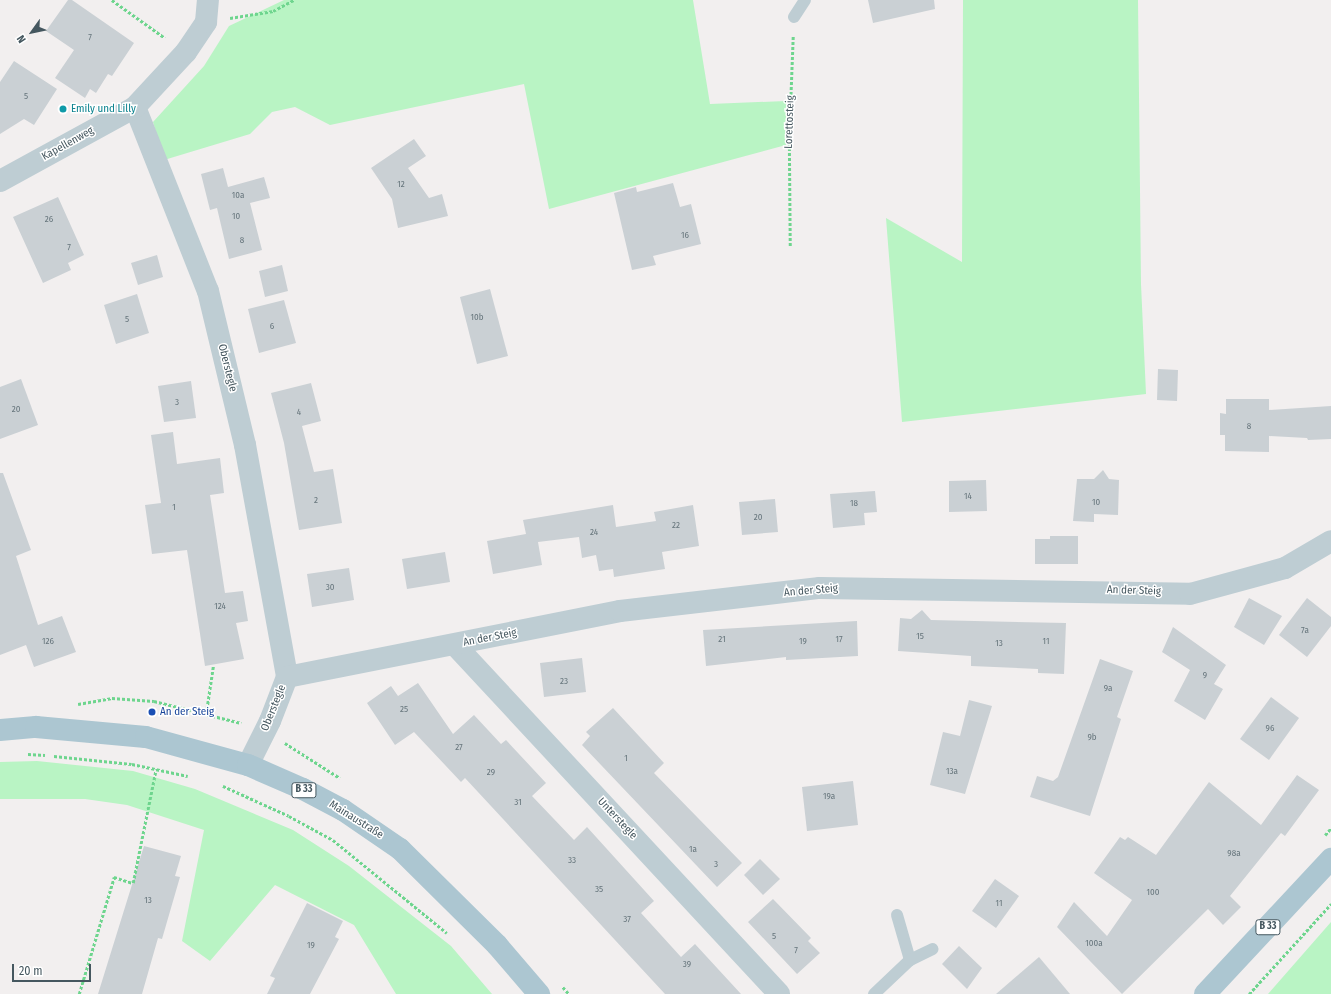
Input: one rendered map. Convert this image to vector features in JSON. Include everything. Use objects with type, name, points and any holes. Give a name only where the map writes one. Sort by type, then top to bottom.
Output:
[{"type":"main road","name":"Mainaustraße","points":[[0,730],[36,727],[146,737],[248,765],[343,810],[400,849],[497,945],[539,994]]},
{"type":"main road","name":"B 33","points":[[1206,994],[1331,859]]},
{"type":"street","points":[[135,107],[186,52],[206,22],[208,0]]},
{"type":"street","name":"Kapellenweg","points":[[0,181],[135,107]]},
{"type":"street","name":"Oberstegle","points":[[135,107],[208,291],[245,445],[287,677],[270,721],[248,765]]},
{"type":"street","name":"An der Steig","points":[[287,677],[455,645],[620,611],[820,588],[1190,594],[1285,568],[1331,541]]},
{"type":"street","name":"Unterstegle","points":[[455,645],[779,994]]},
{"type":"lane","points":[[794,17],[805,0]]},
{"type":"lane","points":[[897,915],[910,960]]},
{"type":"lane","points":[[874,994],[910,960],[933,949]]},
{"type":"path","points":[[112,0],[186,52]]},
{"type":"path","points":[[206,22],[273,11],[294,0]]},
{"type":"path","name":"Lorettosteig","points":[[790,246],[789,140],[794,17]]},
{"type":"path","points":[[206,714],[213,666]]},
{"type":"path","points":[[22,754],[132,764],[194,778]]},
{"type":"path","points":[[79,994],[114,877],[133,883],[156,769]]},
{"type":"path","points":[[216,782],[289,816],[333,840],[454,939]]},
{"type":"path","points":[[1249,994],[1331,904]]},
{"type":"green space","points":[[284,0],[693,0],[710,104],[786,101],[786,145],[549,209],[524,84],[330,125],[295,107],[272,112],[250,134],[164,160],[153,122],[204,66],[229,26]]},
{"type":"green space","points":[[963,0],[1138,0],[1141,284],[1146,394],[902,422],[886,218],[962,262]]},
{"type":"green space","points":[[37,761],[133,771],[195,789],[293,830],[349,866],[451,946],[492,994],[396,994],[354,925],[275,885],[210,961],[182,941],[204,830],[127,805],[85,799],[0,799],[0,762]]},
{"type":"green space","points":[[1331,922],[1331,994],[1268,994]]},
{"type":"building","points":[[68,0],[72,0],[134,43],[112,76],[108,74],[96,93],[90,89],[85,98],[55,78],[74,50],[46,31]]},
{"type":"building","points":[[868,0],[934,0],[935,9],[873,23]]},
{"type":"building","points":[[14,61],[57,89],[34,125],[24,119],[0,134],[0,82]]},
{"type":"building","points":[[414,139],[426,156],[408,168],[429,198],[442,194],[448,216],[398,228],[392,199],[371,168]]},
{"type":"building","points":[[223,168],[228,187],[264,177],[270,198],[250,203],[262,250],[229,259],[217,208],[210,210],[201,174]]},
{"type":"building","points":[[673,183],[680,207],[691,204],[701,244],[653,256],[656,265],[632,270],[614,193],[636,187],[637,192]]},
{"type":"building","points":[[58,197],[84,255],[68,263],[71,270],[43,283],[13,217]]},
{"type":"building","points":[[157,255],[163,277],[138,285],[131,263]]},
{"type":"building","points":[[282,265],[288,291],[265,297],[259,271]]},
{"type":"building","points":[[490,289],[508,356],[477,364],[460,297]]},
{"type":"building","points":[[137,294],[149,333],[116,344],[104,305]]},
{"type":"building","points":[[284,300],[296,343],[259,353],[248,309]]},
{"type":"building","points":[[1158,369],[1178,370],[1177,401],[1157,400]]},
{"type":"building","points":[[21,379],[38,425],[0,439],[0,387]]},
{"type":"building","points":[[191,381],[196,418],[164,422],[158,386]]},
{"type":"building","points":[[311,383],[321,421],[302,426],[314,472],[333,469],[342,523],[299,530],[284,443],[271,393]]},
{"type":"building","points":[[1226,399],[1269,399],[1269,410],[1331,406],[1331,439],[1308,440],[1307,438],[1269,436],[1269,452],[1225,451],[1225,435],[1220,435],[1220,413],[1226,414]]},
{"type":"building","points":[[173,432],[177,464],[220,458],[224,493],[210,495],[225,593],[243,591],[248,621],[236,623],[244,659],[205,666],[187,550],[152,554],[145,505],[161,503],[151,435]]},
{"type":"building","points":[[1103,470],[1109,479],[1119,480],[1118,515],[1094,514],[1094,522],[1073,521],[1077,479],[1094,479]]},
{"type":"building","points":[[0,473],[3,473],[31,550],[16,556],[38,625],[62,616],[76,652],[34,667],[26,645],[0,655]]},
{"type":"building","points":[[986,480],[987,511],[949,512],[949,481]]},
{"type":"building","points":[[875,491],[877,512],[864,513],[865,525],[833,528],[830,494]]},
{"type":"building","points":[[775,499],[778,532],[742,535],[739,502]]},
{"type":"building","points":[[613,505],[616,527],[656,521],[654,512],[693,505],[699,546],[662,552],[665,569],[614,577],[613,569],[599,571],[596,555],[582,558],[579,537],[538,542],[542,565],[493,574],[487,541],[526,534],[523,520]]},
{"type":"building","points":[[1050,536],[1078,536],[1078,564],[1035,564],[1035,539],[1050,539]]},
{"type":"building","points":[[445,552],[450,582],[407,589],[402,559]]},
{"type":"building","points":[[349,568],[354,600],[312,607],[307,574]]},
{"type":"building","points":[[1249,598],[1282,616],[1264,645],[1234,627]]},
{"type":"building","points":[[1307,598],[1331,617],[1331,626],[1307,657],[1279,635]]},
{"type":"building","points":[[922,610],[931,620],[1066,623],[1064,674],[1038,673],[1038,669],[971,666],[971,656],[898,651],[900,618],[911,619]]},
{"type":"building","points":[[857,621],[858,656],[786,660],[786,657],[706,666],[703,630]]},
{"type":"building","points":[[1173,627],[1226,665],[1214,684],[1223,689],[1205,720],[1174,701],[1190,670],[1162,652]]},
{"type":"building","points":[[582,658],[586,692],[544,697],[540,663]]},
{"type":"building","points":[[1100,659],[1133,671],[1117,717],[1121,719],[1090,816],[1030,797],[1037,776],[1053,781],[1058,777]]},
{"type":"building","points":[[418,683],[453,734],[474,715],[501,744],[506,740],[546,783],[532,796],[574,840],[587,827],[654,901],[641,913],[681,957],[695,944],[741,994],[665,994],[465,778],[461,782],[414,732],[395,745],[367,703],[391,686],[398,696]]},
{"type":"building","points":[[1271,697],[1299,718],[1269,760],[1240,739]]},
{"type":"building","points":[[969,700],[992,706],[965,794],[930,785],[943,732],[960,736]]},
{"type":"building","points":[[613,708],[664,763],[654,773],[742,863],[717,887],[582,745],[590,736],[586,732]]},
{"type":"building","points":[[1297,775],[1319,790],[1285,836],[1281,833],[1230,896],[1241,907],[1223,925],[1208,909],[1122,994],[1057,927],[1074,902],[1107,936],[1132,900],[1094,873],[1120,837],[1125,840],[1128,837],[1156,855],[1209,782],[1261,825]]},
{"type":"building","points":[[853,781],[858,825],[807,831],[802,787]]},
{"type":"building","points":[[144,846],[181,856],[175,876],[180,877],[162,939],[158,938],[142,994],[98,994]]},
{"type":"building","points":[[760,859],[780,879],[763,895],[744,875]]},
{"type":"building","points":[[995,879],[1019,896],[996,928],[972,911]]},
{"type":"building","points":[[773,899],[811,938],[808,941],[820,953],[797,974],[748,922]]},
{"type":"building","points":[[307,903],[343,921],[335,937],[339,939],[310,994],[267,994],[275,978],[270,976]]},
{"type":"building","points":[[959,946],[982,968],[967,989],[942,964]]},
{"type":"building","points":[[1039,957],[1070,994],[996,994]]},
{"type":"place","name":"Emily und Lilly","points":[[63,109]]},
{"type":"place","name":"An der Steig","points":[[152,712]]}]
